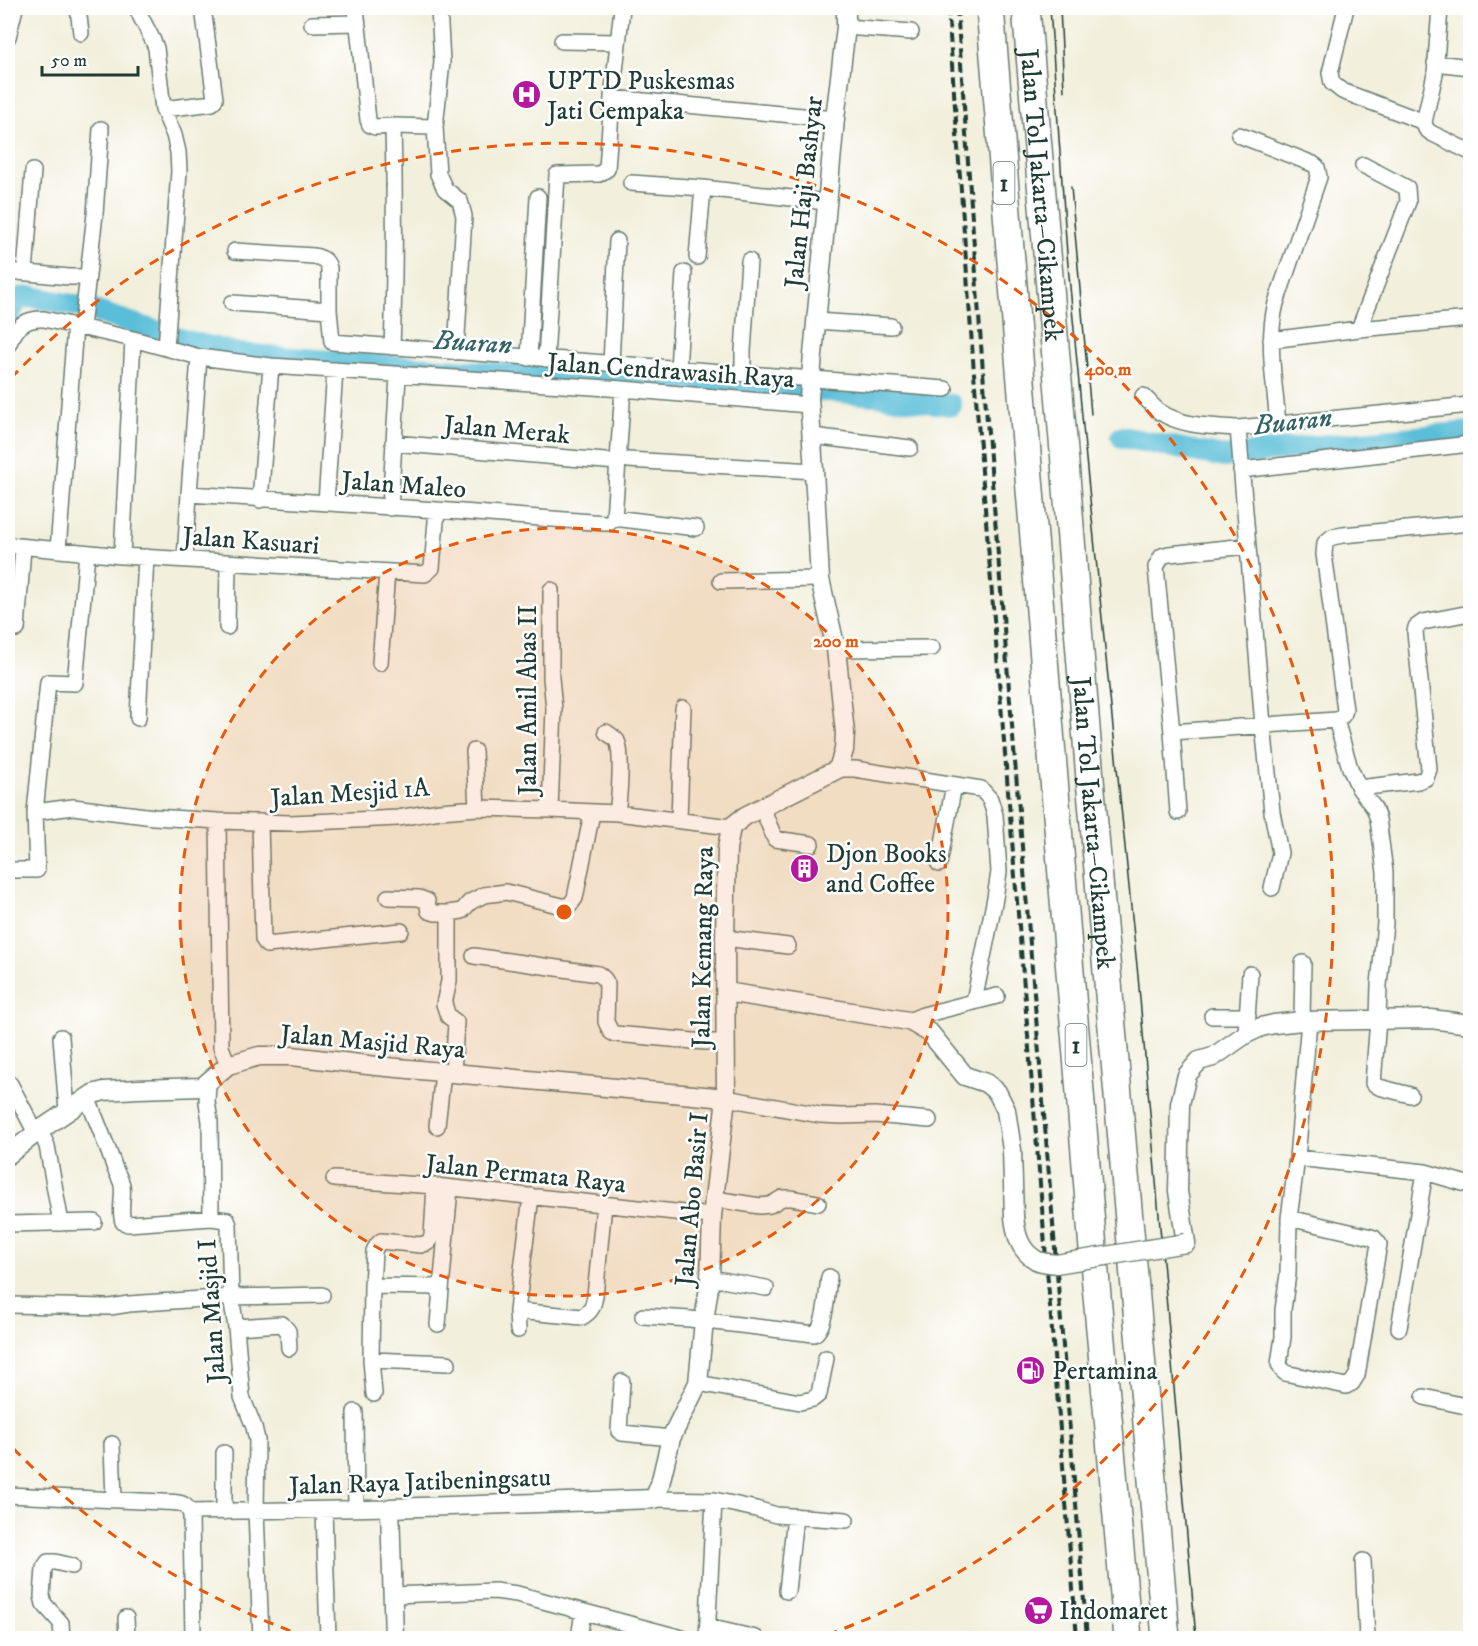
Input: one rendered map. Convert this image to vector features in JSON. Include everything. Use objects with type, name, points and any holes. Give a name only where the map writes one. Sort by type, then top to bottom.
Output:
[{"type":"highway","name":"Jalan Tol Jakarta–Cikampek","points":[[990,8],[1096,1286],[1128,1638]]},
{"type":"highway","name":"Jalan Tol Jakarta–Cikampek","points":[[1026,8],[1091,790],[1166,1638]]},
{"type":"street","points":[[8,36],[15,8]]},
{"type":"street","points":[[78,8],[81,33]]},
{"type":"street","points":[[137,8],[141,21],[156,48],[163,109],[174,135],[178,152],[166,339]]},
{"type":"street","points":[[163,109],[212,103],[215,99],[203,8]]},
{"type":"street","points":[[439,8],[442,62],[435,127],[438,174],[445,189],[460,201],[464,216],[456,352]]},
{"type":"street","points":[[546,359],[557,176],[599,174],[607,169],[617,42],[622,8]]},
{"type":"street","name":"Jalan Haji Bashyar","points":[[809,391],[826,202],[846,27],[846,8]]},
{"type":"street","points":[[1346,8],[1330,72],[1332,83],[1342,91],[1424,122]]},
{"type":"street","points":[[1440,8],[1434,74],[1424,122],[1426,129],[1431,133],[1470,152]]},
{"type":"street","points":[[312,24],[357,15],[370,124],[375,127],[435,127]]},
{"type":"street","points":[[846,27],[911,32]]},
{"type":"street","points":[[562,41],[617,42]]},
{"type":"street","points":[[1435,63],[1470,67]]},
{"type":"street","points":[[612,98],[835,119]]},
{"type":"street","points":[[392,347],[395,273],[393,126]]},
{"type":"street","points":[[58,550],[79,326],[88,277],[101,129]]},
{"type":"street","points":[[1239,135],[1313,164],[1318,171],[1272,320],[1271,340],[1278,424]]},
{"type":"street","points":[[1359,329],[1408,202],[1407,188],[1363,165]]},
{"type":"street","points":[[25,272],[33,171]]},
{"type":"street","points":[[631,183],[703,188],[826,202]]},
{"type":"street","points":[[697,257],[703,188]]},
{"type":"street","points":[[530,358],[538,197]]},
{"type":"street","points":[[611,364],[617,241]]},
{"type":"street","points":[[235,251],[314,256],[324,259],[329,268],[332,342],[546,359],[573,375],[611,364],[743,374],[809,391],[831,382],[945,390]]},
{"type":"street","points":[[743,374],[749,261]]},
{"type":"street","points":[[8,270],[69,278],[88,277]]},
{"type":"street","points":[[678,369],[684,273]]},
{"type":"street","points":[[232,303],[329,310]]},
{"type":"street","name":"Jalan Cendrawasih Raya","points":[[8,345],[20,326],[31,319],[44,319],[133,339],[166,339],[199,357],[271,366],[398,376],[573,375],[623,389],[809,391]]},
{"type":"street","points":[[1271,340],[1470,319]]},
{"type":"street","points":[[816,321],[891,326]]},
{"type":"street","points":[[122,556],[133,339]]},
{"type":"street","points":[[185,560],[199,357]]},
{"type":"street","points":[[260,500],[271,366]]},
{"type":"street","points":[[326,503],[335,370]]},
{"type":"street","points":[[390,508],[398,376]]},
{"type":"street","points":[[614,518],[623,461],[623,389]]},
{"type":"street","points":[[809,391],[820,579],[836,649],[845,741],[838,769],[855,769],[981,789],[990,799],[995,815],[999,872],[974,1001]]},
{"type":"street","points":[[1143,396],[1160,412],[1172,418],[1194,425],[1238,432],[1278,424],[1470,405]]},
{"type":"street","points":[[1238,432],[1263,725],[1272,812],[1280,853],[1272,888]]},
{"type":"street","points":[[812,436],[910,448]]},
{"type":"street","name":"Jalan Merak","points":[[393,443],[623,461],[814,471]]},
{"type":"street","points":[[1241,467],[1470,444]]},
{"type":"street","name":"Jalan Maleo","points":[[189,494],[604,523],[609,523],[614,518],[696,528]]},
{"type":"street","name":"Jalan Kasuari","points":[[8,545],[122,556],[425,574],[432,568],[437,510]]},
{"type":"street","points":[[1172,732],[1336,720],[1344,715],[1324,554],[1325,543],[1332,537],[1342,535],[1470,523]]},
{"type":"street","points":[[1178,812],[1156,567],[1162,556],[1168,554],[1247,546]]},
{"type":"street","points":[[17,629],[23,547]]},
{"type":"street","points":[[8,870],[38,870],[35,812],[48,682],[75,683],[87,553]]},
{"type":"street","points":[[138,718],[146,557]]},
{"type":"street","points":[[227,627],[228,562]]},
{"type":"street","points":[[380,663],[387,572]]},
{"type":"street","points":[[721,581],[820,579]]},
{"type":"street","name":"Jalan Amil Abas II","points":[[550,810],[554,710],[551,678],[551,590]]},
{"type":"street","points":[[1359,788],[1418,782],[1426,778],[1429,769],[1416,627],[1424,622],[1470,613]]},
{"type":"street","points":[[836,649],[932,648]]},
{"type":"street","points":[[679,819],[683,708]]},
{"type":"street","points":[[1336,720],[1350,768],[1378,819],[1384,872],[1385,923],[1373,1083],[1379,1088],[1410,1095]]},
{"type":"street","points":[[606,732],[617,740],[619,751],[617,813]]},
{"type":"street","points":[[474,751],[477,808]]},
{"type":"street","name":"Jalan Kemang Raya","points":[[726,1098],[725,938],[727,849],[730,826],[745,816],[838,769]]},
{"type":"street","points":[[939,864],[954,785]]},
{"type":"street","name":"Jalan Mesjid 1A","points":[[35,812],[73,807],[154,817],[218,821],[325,822],[398,818],[477,808],[617,813],[730,826]]},
{"type":"street","points":[[762,808],[775,839],[811,844]]},
{"type":"street","points":[[388,897],[419,898],[427,901],[429,911],[448,914],[462,911],[470,902],[484,895],[506,892],[569,906],[575,898],[592,813]]},
{"type":"street","points":[[218,821],[221,1047],[228,1065]]},
{"type":"street","points":[[260,822],[263,939],[267,945],[401,931]]},
{"type":"street","points":[[436,1126],[456,1022],[448,1016],[444,1004],[448,981],[448,914]]},
{"type":"street","points":[[725,938],[788,946]]},
{"type":"street","points":[[474,956],[598,974],[605,979],[607,984],[606,1022],[611,1032],[615,1034],[726,1042]]},
{"type":"street","points":[[1289,1218],[1374,1238],[1379,1244],[1357,1375],[1352,1383],[1346,1386],[1285,1373],[1279,1364],[1288,1274],[1289,1218],[1297,1158],[1305,1021],[1303,963]]},
{"type":"street","points":[[726,992],[909,1021],[930,1033],[965,1076],[986,1083],[997,1092],[1006,1110],[1012,1150],[1014,1217],[1017,1237],[1027,1252],[1038,1261],[1056,1264],[1186,1243],[1178,1191],[1180,1104],[1186,1075],[1199,1061],[1212,1057],[1247,1025],[1250,974]]},
{"type":"street","points":[[909,1021],[923,1015],[997,996]]},
{"type":"street","points":[[1212,1016],[1262,1028],[1274,1024],[1305,1021],[1431,1018],[1470,1024]]},
{"type":"street","points":[[61,1037],[67,1111]]},
{"type":"street","name":"Jalan Masjid Raya","points":[[208,1083],[228,1065],[260,1056],[292,1056],[448,1073],[726,1098]]},
{"type":"street","points":[[8,1155],[38,1131],[87,1097],[98,1092],[202,1087],[208,1083]]},
{"type":"street","name":"Jalan Masjid I","points":[[208,1083],[211,1218],[227,1220],[229,1225],[231,1297],[242,1397],[257,1440],[256,1511],[261,1638]]},
{"type":"street","points":[[10,1084],[47,1146],[61,1223]]},
{"type":"street","points":[[87,1097],[120,1178],[123,1222],[128,1224],[211,1218]]},
{"type":"street","name":"Jalan Abo Basir I","points":[[654,1499],[671,1438],[698,1383],[710,1280],[714,1208],[726,1098],[820,1115],[875,1115],[929,1120]]},
{"type":"street","points":[[1297,1158],[1425,1172],[1470,1185]]},
{"type":"street","points":[[1399,1328],[1425,1172]]},
{"type":"street","name":"Jalan Permata Raya","points":[[334,1179],[443,1187],[604,1205],[714,1208],[770,1205],[782,1198],[818,1203]]},
{"type":"street","points":[[374,1394],[371,1360],[374,1251],[377,1245],[385,1241],[421,1245],[429,1242],[443,1187]]},
{"type":"street","points":[[438,1324],[443,1187]]},
{"type":"street","points":[[518,1330],[518,1311],[531,1196]]},
{"type":"street","points":[[518,1311],[582,1317],[593,1309],[604,1205]]},
{"type":"street","points":[[8,1224],[94,1222]]},
{"type":"street","points":[[643,1316],[814,1335],[819,1331],[822,1323],[829,1277]]},
{"type":"street","points":[[710,1280],[766,1288]]},
{"type":"street","points":[[372,1286],[441,1287]]},
{"type":"street","points":[[8,1305],[110,1307],[231,1297],[322,1295]]},
{"type":"street","points":[[236,1327],[282,1324],[288,1331],[289,1347]]},
{"type":"street","points":[[698,1383],[800,1402],[813,1399],[819,1394],[826,1358]]},
{"type":"street","points":[[371,1360],[448,1363]]},
{"type":"street","points":[[622,1382],[619,1431],[671,1438]]},
{"type":"street","points":[[1424,1397],[1470,1407]]},
{"type":"street","points":[[355,1412],[356,1509]]},
{"type":"street","points":[[112,1444],[114,1500]]},
{"type":"street","points":[[224,1454],[224,1512]]},
{"type":"street","points":[[8,1495],[185,1504],[191,1514],[193,1638]]},
{"type":"street","points":[[654,1499],[714,1500],[776,1515],[846,1520]]},
{"type":"street","name":"Jalan Raya Jatibeningsatu","points":[[191,1514],[654,1499]]},
{"type":"street","points":[[714,1500],[707,1633],[756,1638]]},
{"type":"street","points":[[390,1508],[394,1638]]},
{"type":"street","points":[[324,1510],[328,1638]]},
{"type":"street","points":[[787,1591],[795,1516]]},
{"type":"street","points":[[1363,1561],[1367,1638]]},
{"type":"street","points":[[62,1638],[61,1623],[44,1604],[42,1596],[44,1568],[48,1562],[72,1566]]},
{"type":"street","points":[[393,1595],[495,1591],[517,1594],[682,1638]]},
{"type":"street","points":[[579,1638],[583,1612]]},
{"type":"street","points":[[126,1618],[127,1638]]},
{"type":"waterway","name":"Buaran","points":[[8,316],[19,298],[33,297],[82,307],[183,340],[239,354],[507,374],[692,380],[876,395],[951,405]]},
{"type":"waterway","name":"Buaran","points":[[1122,437],[1224,457],[1470,432]]},
{"type":"tram line","points":[[1050,8],[1067,254],[1138,976],[1196,1638]]},
{"type":"tram line","points":[[1060,8],[1064,91]]},
{"type":"tram line","points":[[1071,187],[1091,414]]},
{"type":"railway","points":[[948,8],[974,373],[1077,1638]]},
{"type":"railway","points":[[957,8],[983,372],[1087,1638]]},
{"type":"place","name":"UPTD Puskesmas Jati Cempaka","points":[[526,95]]},
{"type":"place","name":"Djon Books and Coffee","points":[[805,868]]},
{"type":"place","name":"Pertamina","points":[[1031,1370]]},
{"type":"place","name":"Indomaret","points":[[1038,1610]]}]
